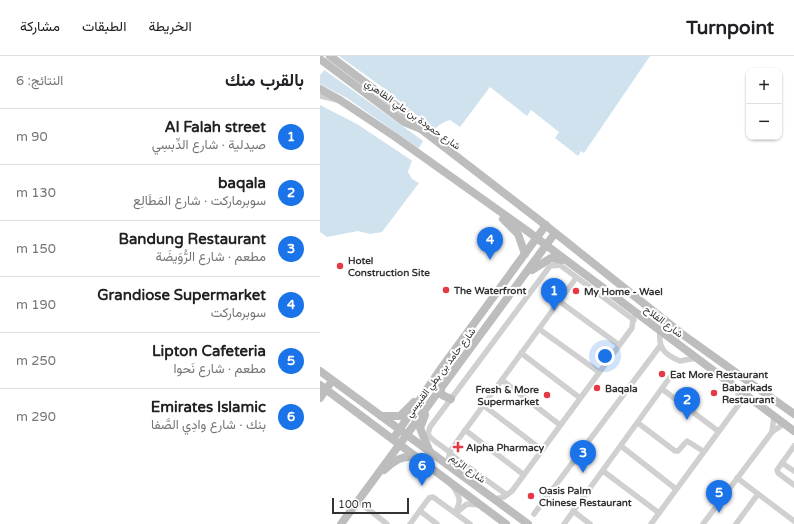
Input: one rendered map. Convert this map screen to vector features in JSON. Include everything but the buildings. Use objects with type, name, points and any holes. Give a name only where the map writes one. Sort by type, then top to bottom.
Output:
[{"type":"main road","name":"شارع حمودة بن علي الظاهري","points":[[326,57],[407,124],[421,129],[494,185]]},
{"type":"main road","points":[[320,89],[340,100],[394,136],[482,200],[516,231],[521,239],[525,254]]},
{"type":"main road","name":"شارع الفلاح","points":[[494,185],[682,334],[794,414]]},
{"type":"main road","name":"شارع الفلاح","points":[[482,200],[546,245],[601,291],[632,310],[660,330],[794,431]]},
{"type":"main road","name":"شارع حامد بن بطي القبيسي","points":[[341,524],[374,479],[442,367],[546,225]]},
{"type":"main road","name":"شارع حامد بن بطي القبيسي","points":[[403,432],[425,410],[555,233]]},
{"type":"main road","points":[[525,275],[542,262],[551,258],[568,262]]},
{"type":"main road","points":[[380,416],[400,416],[406,411],[442,367]]},
{"type":"main road","name":"شارع الرِّيم","points":[[320,371],[447,466],[528,524]]},
{"type":"main road","points":[[320,398],[323,387],[333,380]]},
{"type":"main road","points":[[323,387],[504,523]]},
{"type":"main road","points":[[440,388],[442,395],[451,399]]},
{"type":"main road","points":[[374,479],[398,459],[406,457],[418,458],[423,453],[430,452],[420,431],[425,410]]},
{"type":"street","points":[[320,66],[326,57]]},
{"type":"street","points":[[320,96],[332,100],[340,100]]},
{"type":"street","points":[[506,495],[453,456],[450,451],[432,440],[428,434],[430,427],[548,268],[553,265],[560,265],[576,278],[601,291],[634,320]]},
{"type":"street","points":[[447,466],[450,451],[576,278]]},
{"type":"street","points":[[560,301],[619,345]]},
{"type":"street","points":[[494,499],[506,495],[524,475],[632,328],[634,320],[632,310]]},
{"type":"street","points":[[539,329],[599,372]]},
{"type":"street","points":[[534,514],[660,346],[660,330]]},
{"type":"street","points":[[660,346],[678,360],[683,361],[696,358]]},
{"type":"street","points":[[521,353],[580,398]]},
{"type":"street","points":[[564,524],[674,373]]},
{"type":"street","points":[[502,380],[560,425]]},
{"type":"street","points":[[652,524],[738,404],[739,394],[736,388]]},
{"type":"street","points":[[662,389],[718,431]]},
{"type":"street","points":[[483,405],[542,450]]},
{"type":"street","points":[[772,432],[774,416]]},
{"type":"street","points":[[638,423],[674,451],[678,450],[687,441],[703,451]]},
{"type":"street","points":[[703,524],[772,432],[786,424]]},
{"type":"street","points":[[465,430],[524,475]]},
{"type":"street","points":[[621,446],[676,489]]},
{"type":"street","points":[[794,446],[777,472],[794,485]]},
{"type":"street","points":[[782,463],[794,472]]},
{"type":"street","points":[[603,471],[659,513]]},
{"type":"street","points":[[738,478],[794,521]]},
{"type":"street","points":[[451,484],[460,498],[460,504],[455,513]]},
{"type":"street","points":[[736,524],[758,494]]},
{"type":"street","points":[[410,524],[430,498],[433,497],[470,524]]},
{"type":"street","points":[[358,501],[387,524]]},
{"type":"street","points":[[455,513],[467,504],[481,506]]},
{"type":"street","points":[[420,511],[438,524]]},
{"type":"street","points":[[573,511],[590,524]]},
{"type":"water","points":[[337,56],[650,56],[584,153],[581,151],[578,156],[555,138],[559,132],[531,110],[527,116],[490,87],[460,127],[450,120],[442,123],[423,141],[408,172],[412,179],[419,183],[382,232],[370,234],[358,231],[327,237],[320,232],[320,75]]},
{"type":"pier","points":[[334,56],[339,56],[385,89],[436,131],[426,143],[323,69]]},
{"type":"pier","points":[[320,84],[347,98],[421,150],[414,162],[357,124],[320,105]]},
{"type":"place","name":"Grandiose Supermarket","points":[[490,260]]},
{"type":"place","name":"Hotel Construction Site","points":[[340,266]]},
{"type":"place","name":"The Waterfront","points":[[446,290]]},
{"type":"place","name":"My Home - Wael","points":[[576,291]]},
{"type":"place","name":"Al Falah street","points":[[554,311]]},
{"type":"place","name":"Eat More Restaurant","points":[[662,374]]},
{"type":"place","name":"Baqala","points":[[597,388]]},
{"type":"place","name":"Babarkads Restaurant","points":[[714,393]]},
{"type":"place","name":"Fresh & More Supermarket","points":[[547,395]]},
{"type":"place","name":"baqala","points":[[687,420]]},
{"type":"place","name":"Alpha Pharmacy","points":[[458,447]]},
{"type":"place","name":"Bandung Restaurant","points":[[583,473]]},
{"type":"place","name":"Emirates Islamic","points":[[422,486]]},
{"type":"place","name":"Oasis Palm Chinese Restaurant","points":[[531,496]]},
{"type":"place","name":"Lipton Cafeteria","points":[[719,513]]}]
